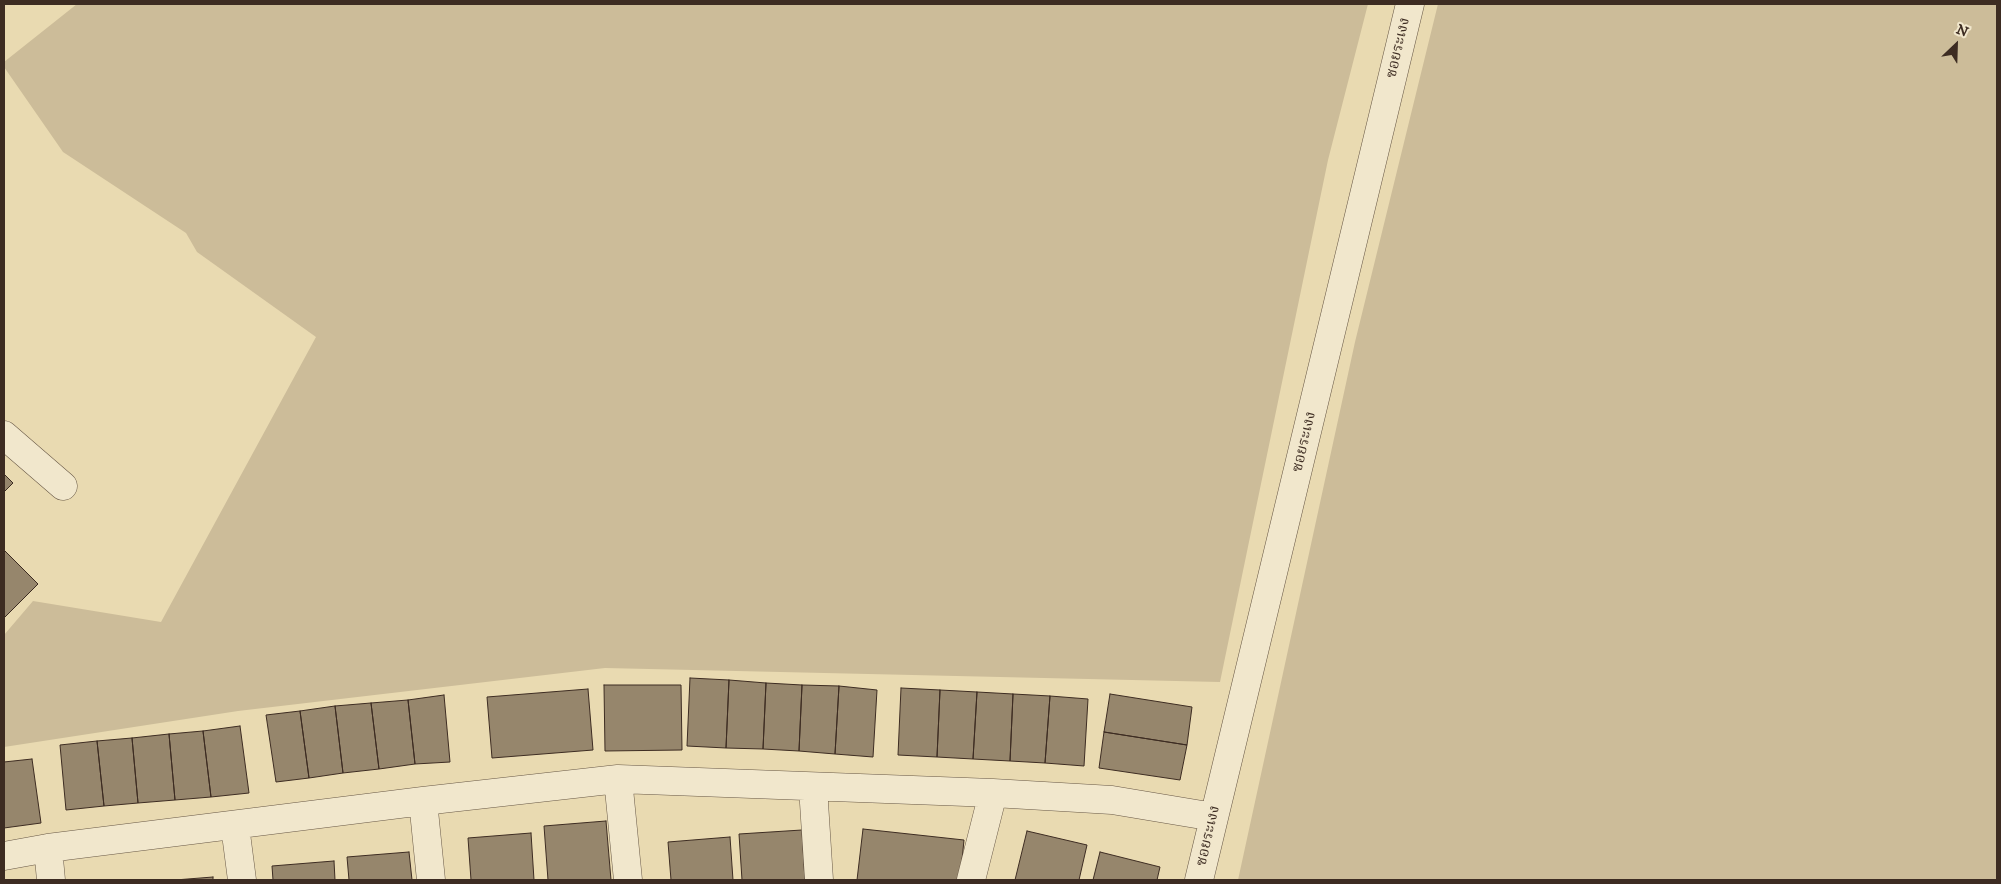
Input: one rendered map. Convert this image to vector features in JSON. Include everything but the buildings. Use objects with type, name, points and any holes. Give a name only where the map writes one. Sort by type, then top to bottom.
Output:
[{"type":"street","name":"ซอยระเงง","points":[[1199,880],[1410,4]]},
{"type":"street","points":[[4,435],[63,486]]},
{"type":"street","points":[[4,856],[48,848],[423,801],[618,779],[994,793],[1112,800],[1214,817]]},
{"type":"street","points":[[618,779],[628,880]]},
{"type":"street","points":[[813,787],[819,880]]},
{"type":"street","points":[[971,880],[994,793]]},
{"type":"street","points":[[423,801],[432,880]]},
{"type":"street","points":[[235,826],[242,880]]},
{"type":"street","points":[[48,848],[51,880]]},
{"type":"shaded area","points":[[77,4],[1368,4],[1328,160],[1220,682],[605,668],[238,711],[4,747],[4,635],[33,601],[161,622],[316,337],[197,252],[186,233],[63,152],[4,67],[4,62]]},
{"type":"shaded area","points":[[1438,4],[1997,4],[1997,880],[1238,880],[1355,342]]}]
